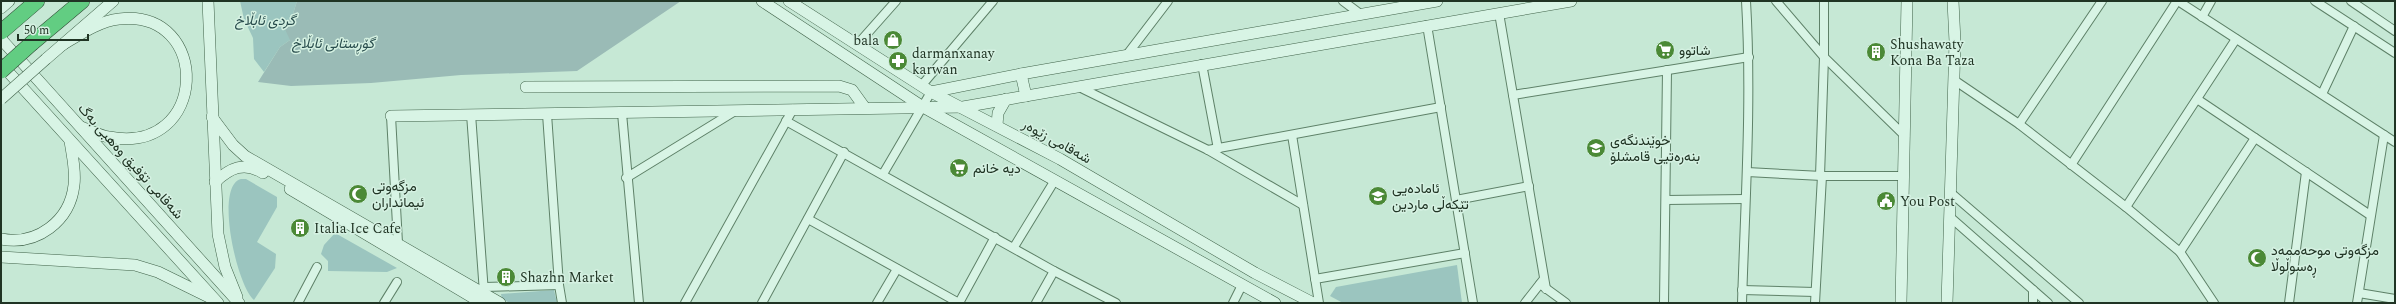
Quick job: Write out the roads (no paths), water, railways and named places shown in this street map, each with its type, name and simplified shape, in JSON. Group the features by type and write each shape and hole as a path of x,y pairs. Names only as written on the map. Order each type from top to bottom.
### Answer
{"highway":[{"path":"1,32 37,1"},
{"path":"1,71 82,1"}],"street":[{"path":"1,98 113,1"},
{"path":"208,1 215,182 221,251 240,303"},
{"path":"762,1 923,107 1275,303"},
{"path":"857,45 896,1"},
{"path":"884,174 923,107 927,88 993,1"},
{"path":"1126,56 1168,1"},
{"path":"1343,1 1359,13"},
{"path":"927,88 1021,74 1359,13 1437,1"},
{"path":"394,246 391,116 963,107 1202,64 1571,1"},
{"path":"1742,303 1747,172 1749,57 1746,1"},
{"path":"1776,1 1824,57 1905,136"},
{"path":"1815,303 1821,176 1824,1"},
{"path":"1901,303 1907,1"},
{"path":"1947,303 1954,80 1953,1"},
{"path":"2018,124 2102,1"},
{"path":"2071,165 2177,1 2395,142"},
{"path":"2202,17 2211,1"},
{"path":"2315,1 2395,53"},
{"path":"2351,1 2395,31"},
{"name":"شەقامی زێوەر","path":"794,2 857,45 927,88 1060,159 1255,273 1312,303"},
{"path":"1499,13 1514,95 1544,284 1566,303"},
{"path":"62,45 106,23 119,19 140,19 157,26 172,38 183,54 188,71 187,90 180,109 166,125 148,135 130,139 109,137 78,126"},
{"path":"1427,26 1473,303"},
{"path":"2322,94 2354,26"},
{"name":"شەقامی تۆفیق وەهبی بەگ","path":"1,39 78,126 240,303"},
{"path":"2126,207 2236,39"},
{"path":"1514,95 1749,57"},
{"path":"1,64 216,301"},
{"path":"1202,64 1218,148"},
{"path":"1664,303 1667,70"},
{"path":"1021,74 1026,96"},
{"path":"1954,80 2018,124 2126,207 2180,252 2214,303"},
{"path":"526,86 839,86 852,90 865,108"},
{"path":"1079,86 1208,150 1303,205"},
{"path":"997,125 998,113 1006,99"},
{"path":"2196,99 2370,215"},
{"path":"1208,150 1441,107"},
{"path":"685,303 793,109"},
{"path":"626,178 735,110"},
{"path":"622,113 626,178 639,303"},
{"path":"470,114 484,294"},
{"path":"547,114 559,285 562,303"},
{"path":"212,117 232,145 246,156 394,246"},
{"path":"786,121 884,174 1054,271 1116,303"},
{"path":"1292,135 1319,303"},
{"path":"2357,303 2384,135"},
{"path":"2180,252 2256,138"},
{"path":"1,239 20,240 31,238 45,232 56,223 66,211 72,198 74,183 70,141"},
{"path":"762,303 844,152"},
{"path":"215,182 225,172 237,167 256,169 500,303"},
{"path":"1747,172 1821,176 1903,176"},
{"path":"2289,303 2306,172"},
{"path":"1014,247 1055,180"},
{"path":"1456,200 1529,186"},
{"path":"1951,193 2079,303"},
{"path":"1666,200 1745,199"},
{"path":"1950,217 2048,303"},
{"path":"808,219 959,303 995,237"},
{"path":"1316,279 1465,253"},
{"path":"1,257 135,265 158,272 216,301"},
{"path":"298,303 317,267"},
{"path":"877,303 897,269"},
{"path":"1036,303 1054,271"},
{"path":"384,303 397,282"},
{"path":"1525,303 1544,284"},
{"path":"484,294 559,285"},
{"path":"1233,303 1242,285"},
{"path":"1742,290 1815,292"},
{"path":"2033,290 2033,303"},
{"path":"2359,293 2395,299"}],"place":[{"name":"bala","path":"893,40"},
{"name":"شاتوو","path":"1665,50"},
{"name":"Shushawaty Kona Ba Taza","path":"1876,52"},
{"name":"darmanxanay karwan","path":"898,61"},
{"name":"خوێندنگەی بنەرەتیی قامشلۆ","path":"1596,148"},
{"name":"دیە خانم","path":"959,168"},
{"name":"مزگەوتی ئیمانداران","path":"358,194"},
{"name":"ئامادەیی تێکەڵی ماردین","path":"1378,196"},
{"name":"You Post","path":"1886,201"},
{"name":"Italia Ice Cafe","path":"300,228"},
{"name":"مزگەوتی موحەممەد ڕەسوڵوڵا","path":"2257,258"},
{"name":"Shazhn Market","path":"506,277"}],"park label":[{"name":"گردی ئابڵاخ","path":"265,20"},
{"name":"گۆڕستانی ئابڵاخ","path":"333,43"}]}
